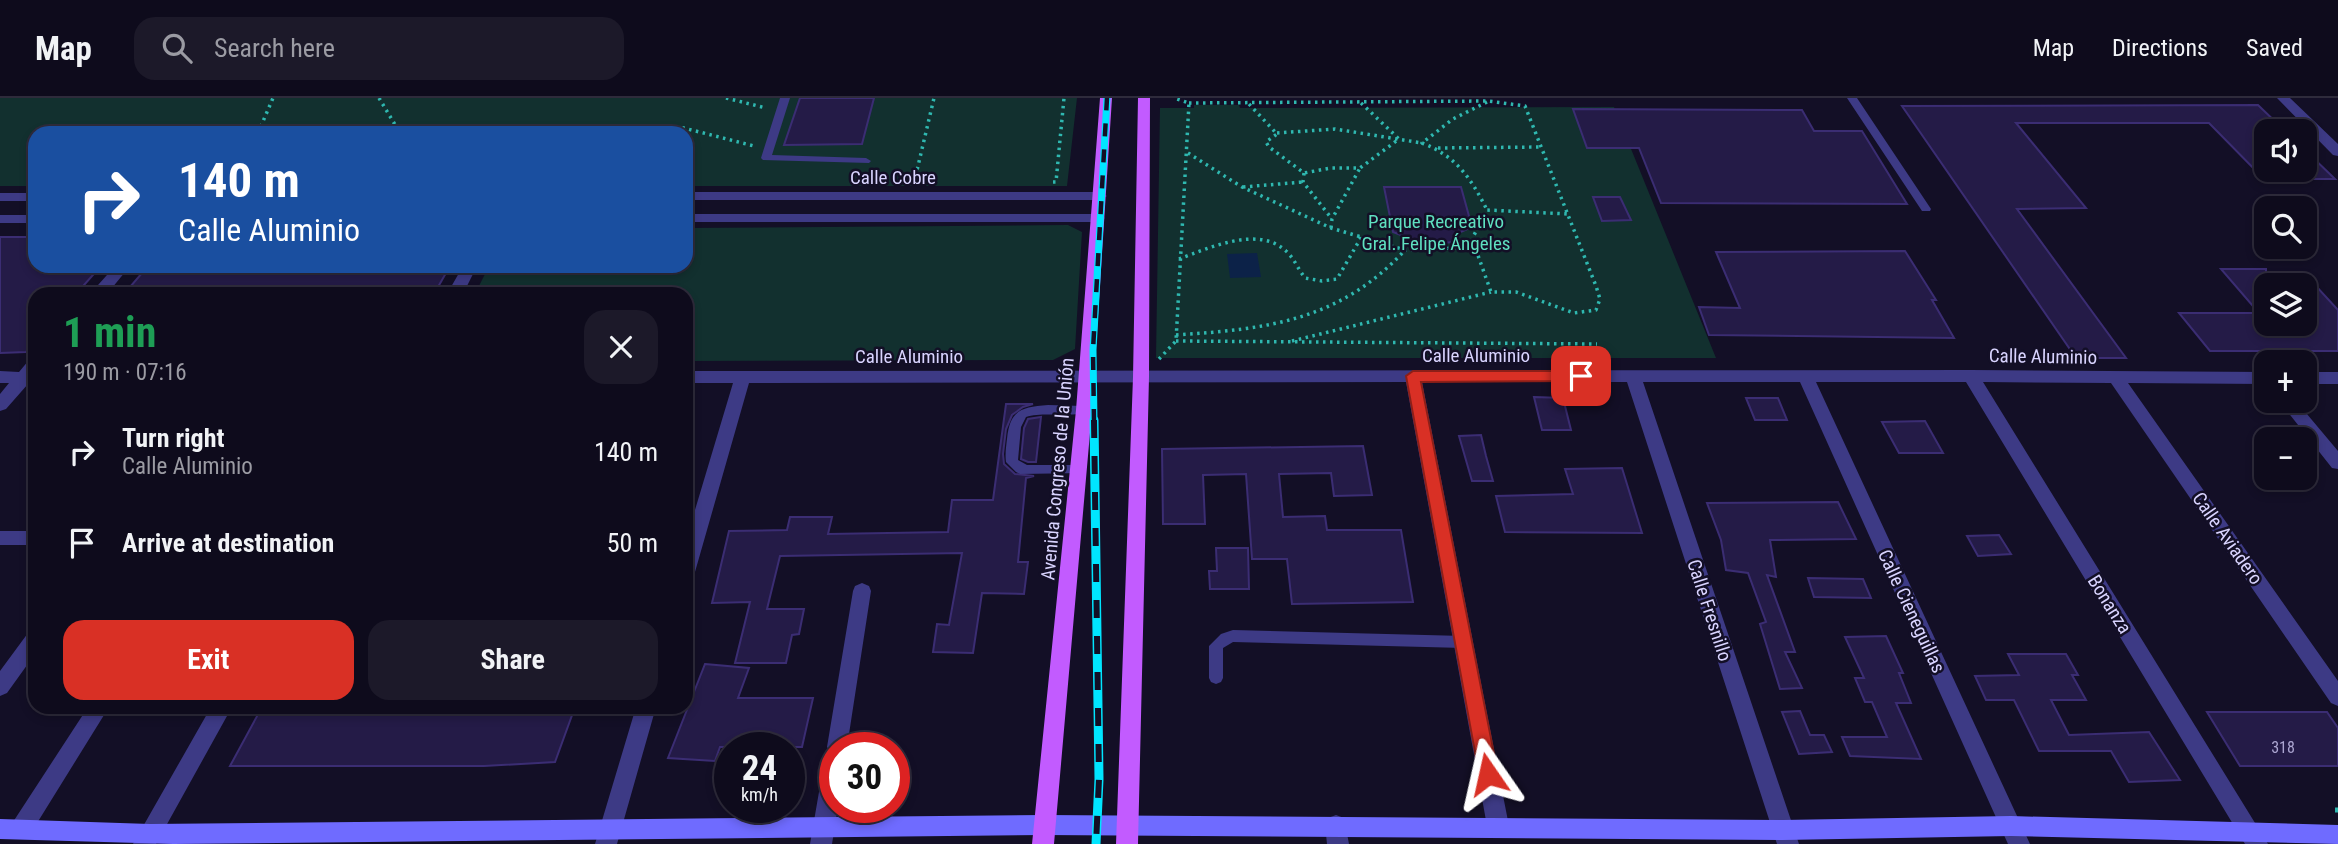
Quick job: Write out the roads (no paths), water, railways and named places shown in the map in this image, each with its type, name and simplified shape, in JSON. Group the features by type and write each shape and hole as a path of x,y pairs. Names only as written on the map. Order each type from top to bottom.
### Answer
{"main road":[{"name":"Avenida Congreso de la Unión","path":"1044,835 1087,377 1106,98"},
{"path":"1127,835 1141,377 1144,98"},
{"path":"11,829 147,839 1337,834 1498,826 1535,836 2015,835 2254,838 2338,835"}],"street":[{"path":"2283,98 2338,152"},
{"name":"Calle Cobre","path":"693,196 1100,196"},
{"path":"0,197 28,197"},
{"path":"693,218 1098,218"},
{"path":"0,219 28,219"},
{"path":"104,287 117,273"},
{"path":"693,548 743,376"},
{"path":"1413,376 1498,826"},
{"name":"Calle Fresnillo","path":"1633,376 1785,837"},
{"name":"Bonanza","path":"1970,376 2254,838"},
{"path":"0,377 28,378"},
{"name":"Calle Aluminio","path":"693,377 2254,378"},
{"name":"Calle Cieneguillas","path":"1806,377 2015,835"},
{"path":"2317,378 2338,378"},
{"path":"0,405 28,379"},
{"name":"Calle Aviadero","path":"2118,379 2338,697"},
{"path":"2297,413 2338,463"},
{"path":"3,541 28,539"},
{"path":"839,732 862,591"},
{"path":"0,687 28,649"},
{"path":"11,829 94,714"},
{"path":"147,839 218,714"},
{"path":"608,837 644,714"}],"lane":[{"path":"785,98 766,158 866,160"},
{"path":"1853,98 1926,209"},
{"path":"1079,470 1020,469 1012,462 1012,457 1017,421 1023,413 1034,410 1084,410"},
{"path":"1216,678 1216,646 1233,636 1464,642"}],"water":[{"path":"1257,253 1261,277 1230,278 1227,254"}],"railway":[{"path":"1094,422 1093,350 1107,98"},
{"path":"1094,420 1099,779 1096,844"}],"park label":[{"name":"Parque Recreativo Gral. Felipe Ángeles","path":"1436,232"}]}
